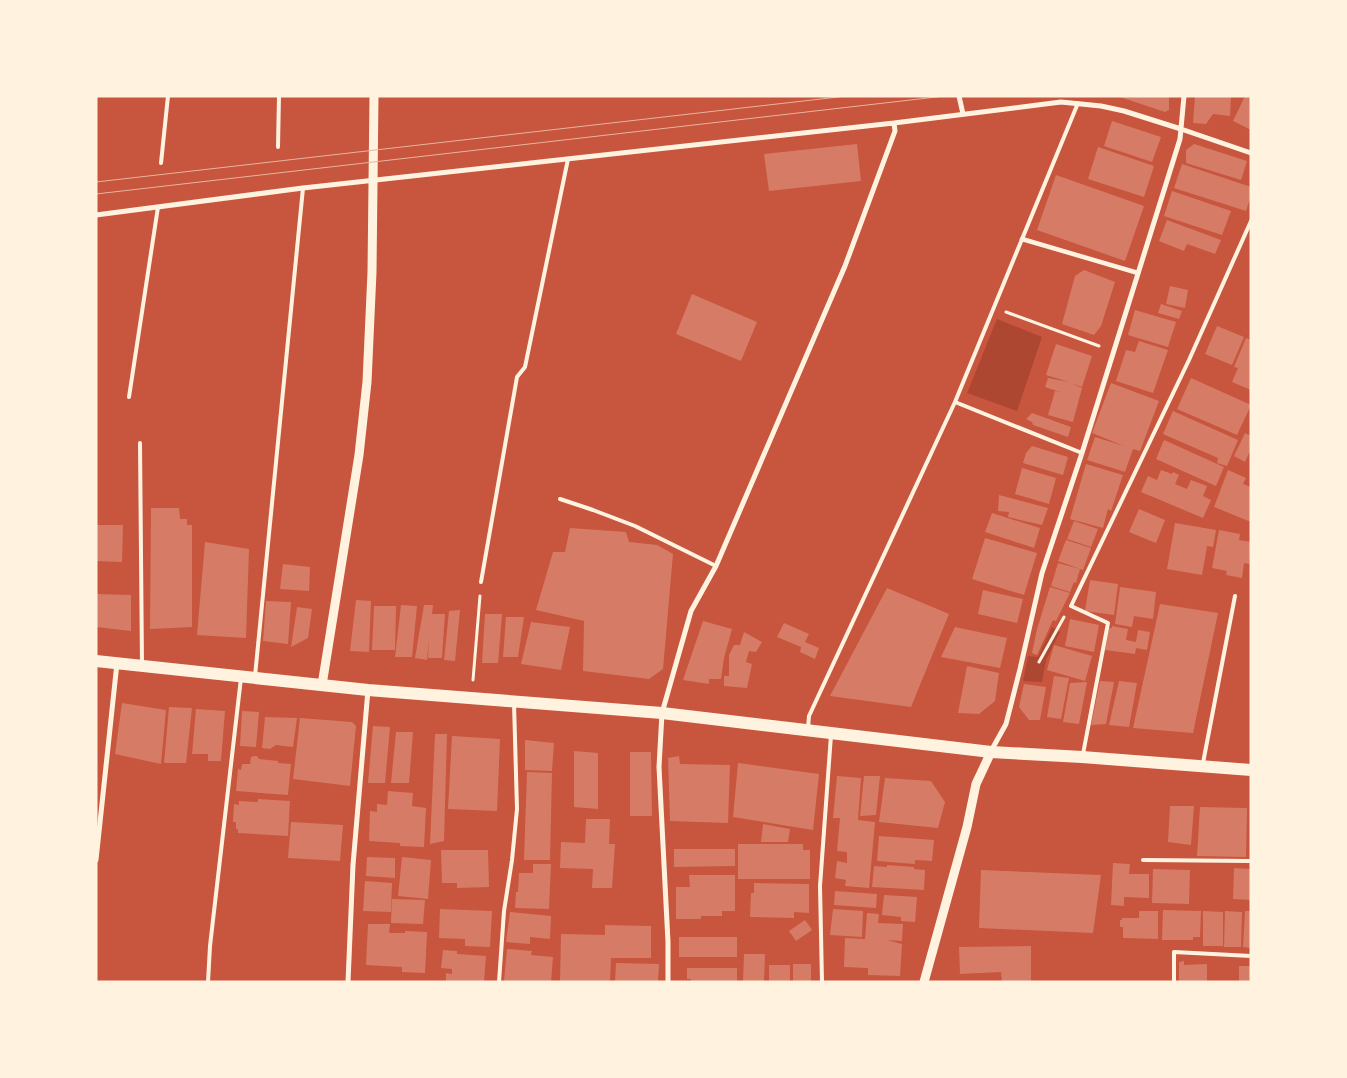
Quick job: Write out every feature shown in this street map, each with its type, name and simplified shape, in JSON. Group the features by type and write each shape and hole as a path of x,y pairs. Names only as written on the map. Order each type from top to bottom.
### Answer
{"main road":[{"path":"96,661 368,690 662,713 990,752 1251,770"}],"street":[{"path":"322,685 359,455 368,363 372,272 374,96"},
{"path":"960,96 963,114"},
{"path":"924,982 967,827 976,784 990,752 1006,724 1042,573 1082,453 1180,139 1184,96"},
{"path":"96,215 303,188 894,123 1061,102 1101,106 1124,111 1251,153"},
{"path":"668,982 668,942 659,767 662,713 691,612 716,566 845,266 895,131 894,123"},
{"path":"1022,239 1138,273"},
{"path":"96,860 117,663"},
{"path":"348,982 352,866 368,690"}],"lane":[{"path":"161,163 168,96"},
{"path":"278,148 279,96"},
{"path":"808,730 809,716 955,402 1078,103"},
{"path":"481,582 517,377 525,367 568,159"},
{"path":"208,982 210,946 248,678 303,188"},
{"path":"129,397 158,207"},
{"path":"1082,757 1108,623 1071,606 1189,360 1251,221"},
{"path":"955,402 1082,453"},
{"path":"140,443 142,666"},
{"path":"560,499 635,526 716,566"},
{"path":"1203,766 1236,596"},
{"path":"498,982 504,912 517,809 514,701"},
{"path":"822,982 820,886 831,733"},
{"path":"1142,860 1251,861"},
{"path":"1174,982 1174,952 1251,956"}],"path":[{"path":"994,307 1114,351"},
{"path":"472,698 481,582"},
{"path":"1020,669 1038,663 1071,606"}],"shaded area":[{"path":"997,319 1042,337 1017,411 967,393"},
{"path":"1052,627 1060,632 1046,660 1042,682 1023,681 1028,656 1038,657"}],"building":[{"path":"1117,96 1169,96 1169,110 1165,112"},
{"path":"1195,96 1231,96 1230,116 1213,114 1206,124 1193,123"},
{"path":"1245,96 1251,96 1251,130 1233,121"},
{"path":"1112,121 1161,137 1152,162 1104,146"},
{"path":"857,144 861,181 769,191 764,154"},
{"path":"1194,144 1247,161 1241,180 1186,163 1186,150"},
{"path":"1098,147 1154,166 1144,197 1088,179"},
{"path":"1182,164 1251,187 1251,196 1246,211 1174,188"},
{"path":"1056,175 1144,206 1125,261 1037,230"},
{"path":"1172,191 1231,211 1222,235 1164,216"},
{"path":"1167,220 1221,240 1215,254 1187,244 1184,251 1159,241"},
{"path":"1084,270 1115,282 1101,326 1094,335 1062,324 1075,276"},
{"path":"1170,286 1188,290 1185,308 1166,304"},
{"path":"692,294 757,322 741,361 676,334"},
{"path":"1161,304 1182,311 1179,319 1158,313"},
{"path":"1135,310 1176,322 1168,347 1128,335"},
{"path":"1217,326 1244,337 1232,365 1205,354"},
{"path":"1246,338 1251,340 1251,390 1232,382 1238,368 1234,367"},
{"path":"1139,341 1168,350 1153,393 1116,381 1126,350 1135,352"},
{"path":"1056,344 1092,356 1082,387 1071,383 1082,388 1073,422 1048,415 1055,391 1063,393 1045,387 1048,378 1069,382 1046,375"},
{"path":"1191,378 1251,405 1237,435 1177,409"},
{"path":"1111,383 1159,401 1140,451 1133,449 1125,472 1087,460 1095,437 1124,446 1092,433"},
{"path":"1173,411 1238,440 1227,466 1217,463 1218,458 1163,434"},
{"path":"1032,413 1071,427 1068,437 1033,425 1032,422 1026,419"},
{"path":"1245,433 1251,436 1251,449 1245,462 1234,456"},
{"path":"1164,440 1224,467 1216,486 1156,459"},
{"path":"1032,446 1068,457 1063,475 1023,463 1026,453"},
{"path":"1086,464 1123,475 1111,511 1108,509 1103,528 1070,519"},
{"path":"1022,468 1056,478 1049,504 1015,494"},
{"path":"1161,470 1179,475 1175,484 1187,489 1191,480 1207,486 1203,496 1211,500 1203,518 1141,492 1148,476 1157,480"},
{"path":"1228,470 1246,478 1243,484 1251,487 1251,522 1214,507"},
{"path":"999,495 1048,508 1042,525 1008,517 1009,512 998,511"},
{"path":"151,508 179,508 180,519 187,519 187,525 192,525 192,627 150,629"},
{"path":"1139,509 1165,520 1156,543 1129,532"},
{"path":"992,513 1040,528 1034,548 985,532"},
{"path":"1074,521 1098,529 1091,547 1067,539"},
{"path":"1175,523 1216,530 1213,547 1207,546 1202,575 1167,569"},
{"path":"96,525 123,525 122,562 96,561"},
{"path":"570,528 626,532 629,542 657,545 673,554 663,669 649,679 583,671 584,621 536,610 553,552 565,552"},
{"path":"1219,530 1240,534 1239,540 1251,542 1249,564 1244,563 1242,578 1226,575 1227,571 1212,568"},
{"path":"985,538 1037,553 1024,595 972,579"},
{"path":"1066,540 1091,548 1083,570 1058,561"},
{"path":"205,542 249,549 246,638 197,635"},
{"path":"1058,563 1080,569 1076,583 1074,582 1070,592 1051,586"},
{"path":"283,564 310,567 309,591 280,589"},
{"path":"1090,580 1118,584 1114,615 1085,611"},
{"path":"1050,587 1070,593 1056,621 1053,620 1037,655 1032,653"},
{"path":"1120,587 1156,592 1153,619 1134,616 1132,627 1115,624"},
{"path":"887,588 949,614 911,707 830,696"},
{"path":"983,590 1023,599 1017,623 978,614"},
{"path":"96,594 131,595 131,631 96,627"},
{"path":"356,600 371,601 369,652 350,651"},
{"path":"266,601 291,602 288,644 263,641"},
{"path":"1160,604 1218,613 1193,733 1133,728"},
{"path":"401,605 417,606 412,657 395,657"},
{"path":"424,605 433,605 432,614 445,614 442,658 428,658 429,638 427,660 415,658"},
{"path":"374,606 396,606 395,650 372,650"},
{"path":"297,607 312,609 308,638 291,647"},
{"path":"460,610 455,661 444,660 449,611"},
{"path":"485,614 502,614 498,663 482,663"},
{"path":"506,617 524,617 518,657 503,657"},
{"path":"1070,619 1099,625 1094,652 1065,646"},
{"path":"703,621 732,629 724,658 721,679 709,679 709,684 683,680"},
{"path":"531,622 570,627 561,670 521,664"},
{"path":"784,623 809,634 805,642 819,648 815,659 800,652 801,647 777,637"},
{"path":"1112,626 1128,629 1126,640 1136,642 1138,630 1150,632 1147,650 1136,648 1135,654 1105,650 1109,628 1112,628"},
{"path":"955,627 1007,638 1000,668 941,657"},
{"path":"744,632 762,642 756,652 749,651 746,662 752,664 747,688 724,686 724,676 729,676 729,655 734,645 740,645"},
{"path":"1054,645 1092,656 1085,681 1047,670"},
{"path":"967,666 999,673 995,701 979,714 958,713"},
{"path":"1054,676 1069,678 1061,719 1047,717"},
{"path":"1100,681 1114,682 1106,724 1091,725"},
{"path":"1119,681 1137,683 1129,727 1109,725"},
{"path":"1087,682 1079,724 1063,722 1070,683"},
{"path":"1024,684 1046,687 1040,720 1029,720 1019,707"},
{"path":"122,703 166,710 161,764 115,754"},
{"path":"169,707 192,708 186,763 164,763"},
{"path":"196,709 225,711 221,761 208,761 208,754 192,754"},
{"path":"242,711 259,712 256,747 240,746"},
{"path":"265,717 297,718 293,747 276,745 270,749 262,748"},
{"path":"300,718 352,722 356,726 350,786 293,779"},
{"path":"373,726 390,727 385,783 368,783"},
{"path":"396,732 413,732 409,783 391,783"},
{"path":"435,734 447,734 444,841 430,844"},
{"path":"452,736 500,739 497,811 448,809"},
{"path":"525,740 554,743 552,771 525,770"},
{"path":"574,751 598,753 598,809 574,807"},
{"path":"630,752 651,752 652,816 630,816"},
{"path":"257,756 259,759 291,764 288,795 236,791 238,769 241,770 242,764 250,764 251,757"},
{"path":"679,756 680,764 730,765 728,823 670,821 668,758"},
{"path":"738,763 819,774 813,830 733,817"},
{"path":"527,772 552,773 550,860 524,860"},
{"path":"837,776 861,778 858,820 875,822 869,888 845,886 846,880 835,878 837,861 847,863 847,852 837,851 840,818 833,818"},
{"path":"864,776 880,776 876,815 860,816"},
{"path":"885,778 931,781 945,802 938,828 879,822"},
{"path":"388,791 413,793 412,806 426,808 424,847 400,846 400,843 369,841 370,811 377,812 377,804 387,805"},
{"path":"258,799 290,801 288,836 238,833 236,822 233,822 234,804 239,805 239,801 258,802"},
{"path":"1170,806 1194,806 1191,845 1168,842"},
{"path":"1200,807 1247,808 1246,857 1197,856"},
{"path":"586,819 610,819 609,844 615,844 612,888 592,888 593,869 560,868 561,842 585,843"},
{"path":"291,822 343,825 340,861 288,858"},
{"path":"763,824 790,829 788,842 761,842"},
{"path":"879,836 934,840 932,861 915,860 915,864 877,861"},
{"path":"738,844 803,844 803,850 810,850 810,879 738,879"},
{"path":"674,849 735,849 735,866 674,867"},
{"path":"441,850 488,850 489,887 457,888 457,883 442,883"},
{"path":"367,857 395,858 395,878 366,876"},
{"path":"402,857 431,860 428,899 398,896"},
{"path":"1113,863 1130,864 1129,874 1149,874 1149,898 1124,897 1124,906 1111,905"},
{"path":"533,864 551,864 549,909 515,908 519,873 533,873"},
{"path":"887,865 914,867 914,869 925,870 924,890 872,887 874,866 887,867"},
{"path":"1234,868 1251,869 1251,900 1233,899"},
{"path":"1153,869 1190,870 1189,904 1152,903"},
{"path":"981,870 1101,875 1093,933 979,928"},
{"path":"689,875 735,875 735,911 722,911 722,916 701,916 701,919 676,919 676,887 690,887"},
{"path":"365,881 392,883 391,912 363,911"},
{"path":"754,883 809,884 809,913 794,912 794,918 750,917 751,893 754,893"},
{"path":"835,891 877,894 876,908 834,905"},
{"path":"884,895 917,897 915,922 901,921 901,917 882,915"},
{"path":"392,899 425,900 423,924 391,923"},
{"path":"440,909 492,911 490,947 465,946 465,939 439,938"},
{"path":"833,909 863,911 862,937 830,935"},
{"path":"1163,910 1201,911 1200,937 1193,937 1193,940 1162,940"},
{"path":"1139,911 1158,911 1158,939 1123,938 1123,927 1120,927 1120,920 1122,918 1139,918"},
{"path":"1203,911 1223,912 1223,946 1203,946"},
{"path":"1225,911 1242,912 1241,947 1224,947"},
{"path":"1245,911 1251,911 1251,948 1243,947"},
{"path":"510,912 551,916 550,939 530,937 530,944 506,942"},
{"path":"867,913 879,914 878,923 903,924 902,941 887,940 902,944 900,976 868,975 868,968 844,967 845,938 865,939"},
{"path":"805,920 812,930 796,941 789,931"},
{"path":"368,924 390,924 389,933 405,933 405,931 427,932 425,973 402,972 402,967 366,965"},
{"path":"605,925 651,926 651,958 611,958 610,982 560,982 561,934 605,935"},
{"path":"679,937 737,937 737,957 679,957"},
{"path":"1031,946 1031,982 1002,982 1001,972 960,974 959,947"},
{"path":"507,949 532,951 531,955 553,957 551,982 504,981"},
{"path":"443,950 457,951 457,954 486,956 484,982 446,982 446,973 452,974 452,969 441,968"},
{"path":"744,954 765,954 764,982 743,982"},
{"path":"1184,961 1184,965 1207,964 1207,982 1179,982 1179,962"},
{"path":"616,963 659,964 658,982 615,982"},
{"path":"793,964 811,964 811,982 793,982"},
{"path":"769,965 790,965 790,982 769,982"},
{"path":"1239,966 1251,966 1251,982 1239,982"},
{"path":"687,968 737,968 737,982 691,982 691,979 687,979"}],"tram line":[{"path":"96,182 847,96"},
{"path":"96,194 945,96"}]}
